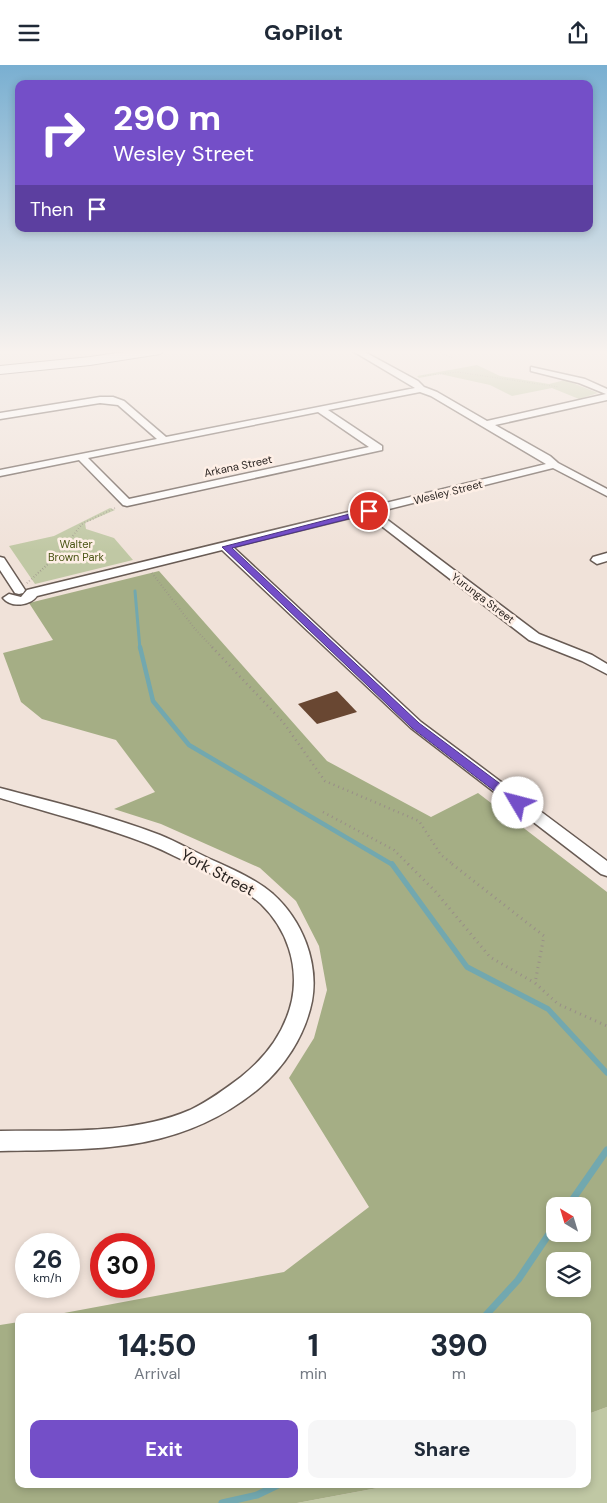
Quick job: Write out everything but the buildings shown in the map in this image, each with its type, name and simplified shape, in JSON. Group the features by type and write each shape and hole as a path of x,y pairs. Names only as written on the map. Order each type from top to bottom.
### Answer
{"street":[{"path":"137,417 164,440"},
{"path":"0,473 278,417"},
{"name":"Arkana Street","path":"82,457 126,503 378,448 331,417"},
{"path":"473,417 546,458 554,465 604,489"},
{"path":"485,424 516,417"},
{"name":"Wesley Street","path":"226,547 554,465"},
{"name":"Yurunga Street","path":"369,511 534,637 587,658 607,670"},
{"path":"0,561 15,593 226,547 416,725 607,870"},
{"name":"York Street","path":"0,793 148,837 250,886 268,900 292,931 300,948 305,985 296,1026 283,1048 267,1069 226,1103 202,1117 176,1127 120,1138 0,1141"}],"path":[{"path":"15,593 58,555 82,524 108,511"},
{"path":"146,565 195,629 284,722 325,781 419,821 441,855 544,935 535,983"},
{"path":"323,811 394,850 435,891 490,957 535,983 558,1004 607,1027"}],"green space":[{"name":"Walter Brown Park","path":"110,508 115,510 85,523 86,529 114,538 133,560 35,584 9,546 54,536"},
{"path":"159,571 327,761 431,817 478,793 607,892 607,1407 591,1413 591,1313 64,1313 145,1298 155,1298 155,1296 284,1272 369,1207 289,1078 314,1038 327,990 319,946 296,901 260,868 161,824 114,809 155,792 116,740 42,719 21,702 3,653 53,640 29,603"},
{"path":"15,1323 15,1488 378,1488 297,1503 0,1503 0,1325"},
{"path":"607,1407 607,1503 297,1503 378,1488 591,1488 591,1413"}],"waterway":[{"path":"135,591 140,649"},
{"path":"140,647 153,701 189,745 393,865"},
{"path":"393,865 467,967 548,1009 607,1073"},
{"path":"574,1197 607,1150"},
{"path":"488,1313 518,1280 546,1238"},
{"path":"222,1503 257,1495 272,1488"}],"route":[{"path":"369,511 226,547 416,725 518,803"}]}
